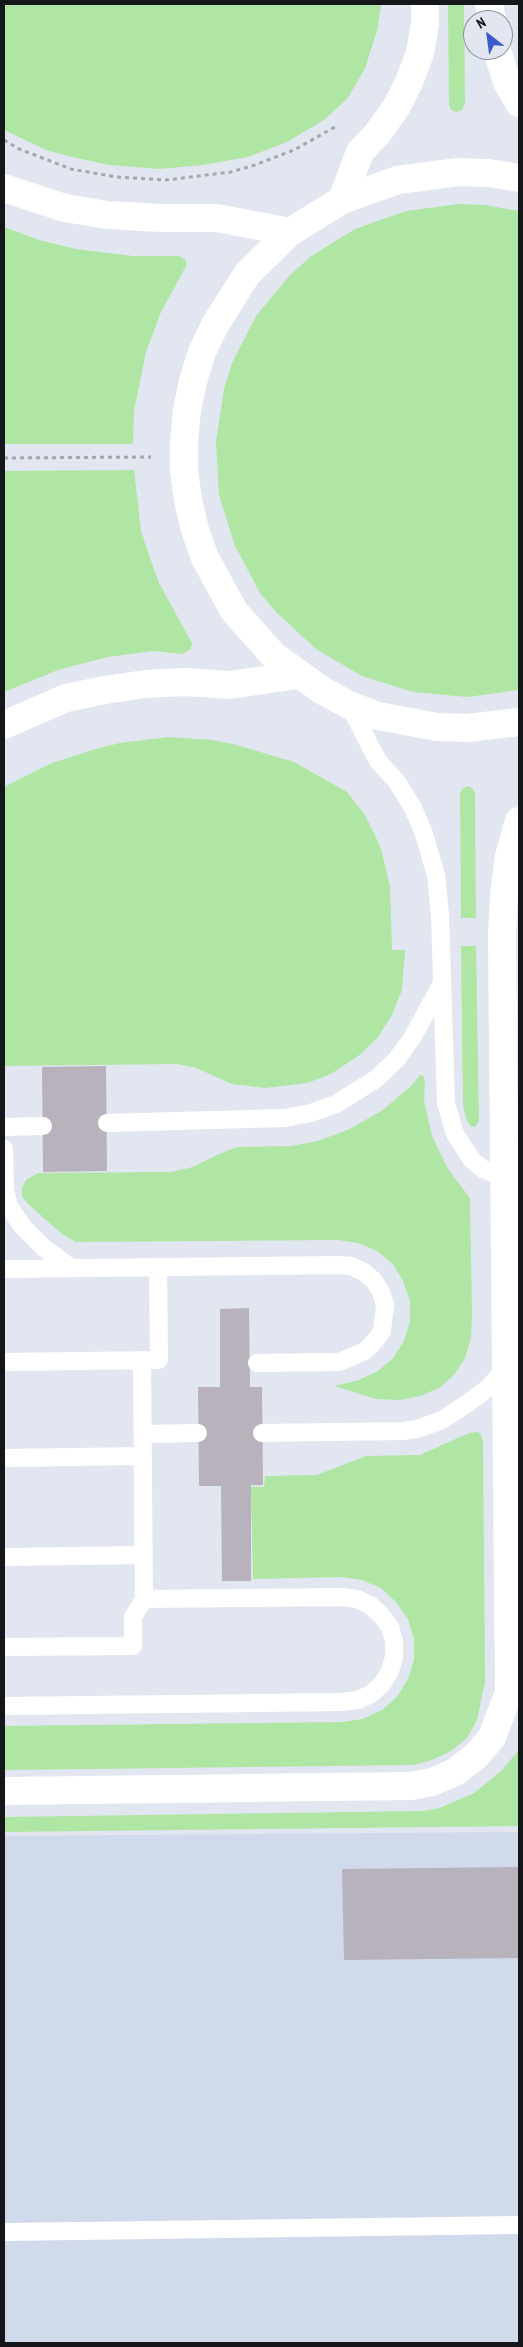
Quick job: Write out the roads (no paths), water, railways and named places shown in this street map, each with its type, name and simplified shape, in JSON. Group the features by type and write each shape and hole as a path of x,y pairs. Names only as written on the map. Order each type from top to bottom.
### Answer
{"street":[{"path":"342,200 360,152 377,134 397,106 409,82 420,53 425,24 425,4"},
{"path":"500,60 508,82 519,102"},
{"path":"519,178 481,173 428,174 391,182 342,200 290,232 247,274 229,299 211,332 193,381 187,410 184,457 188,500 195,530 205,558 218,585 234,611 274,656 298,674 350,705 378,716 437,727 467,728 519,722"},
{"path":"4,188 65,208 107,215 217,218 290,232"},
{"path":"4,725 66,698 105,690 145,684 186,682 230,685 298,674"},
{"path":"4,1791 411,1786 432,1782 455,1772 476,1756 492,1737 509,1692 506,1368 514,1180 504,894 509,856 519,821"}],"lane":[{"path":"350,705 378,761 398,782 413,808 423,831 436,875 446,1103 454,1134 472,1160 484,1169 514,1180"},
{"path":"107,1124 284,1118 336,1104 376,1079 396,1060 412,1038 442,982"},
{"path":"4,1127 43,1126"},
{"path":"4,1149 5,1191 8,1206 22,1226 42,1247 71,1268"},
{"path":"4,1268 338,1264 351,1266 364,1272 382,1292 386,1304 382,1331 364,1351 339,1362 257,1363"},
{"path":"4,1362 158,1360 158,1267"},
{"path":"4,1647 133,1646 133,1617 144,1600 142,1360"},
{"path":"262,1433 403,1431 417,1429 442,1420 465,1405 487,1389 506,1368"},
{"path":"143,1434 198,1434"},
{"path":"4,1458 143,1456"},
{"path":"4,1557 144,1556"},
{"path":"4,1706 342,1702 358,1700 371,1694 382,1684 390,1671 394,1656 394,1642 390,1627 382,1615 370,1605 357,1600 342,1597 144,1600"},
{"path":"4,2232 519,2225"}]}
